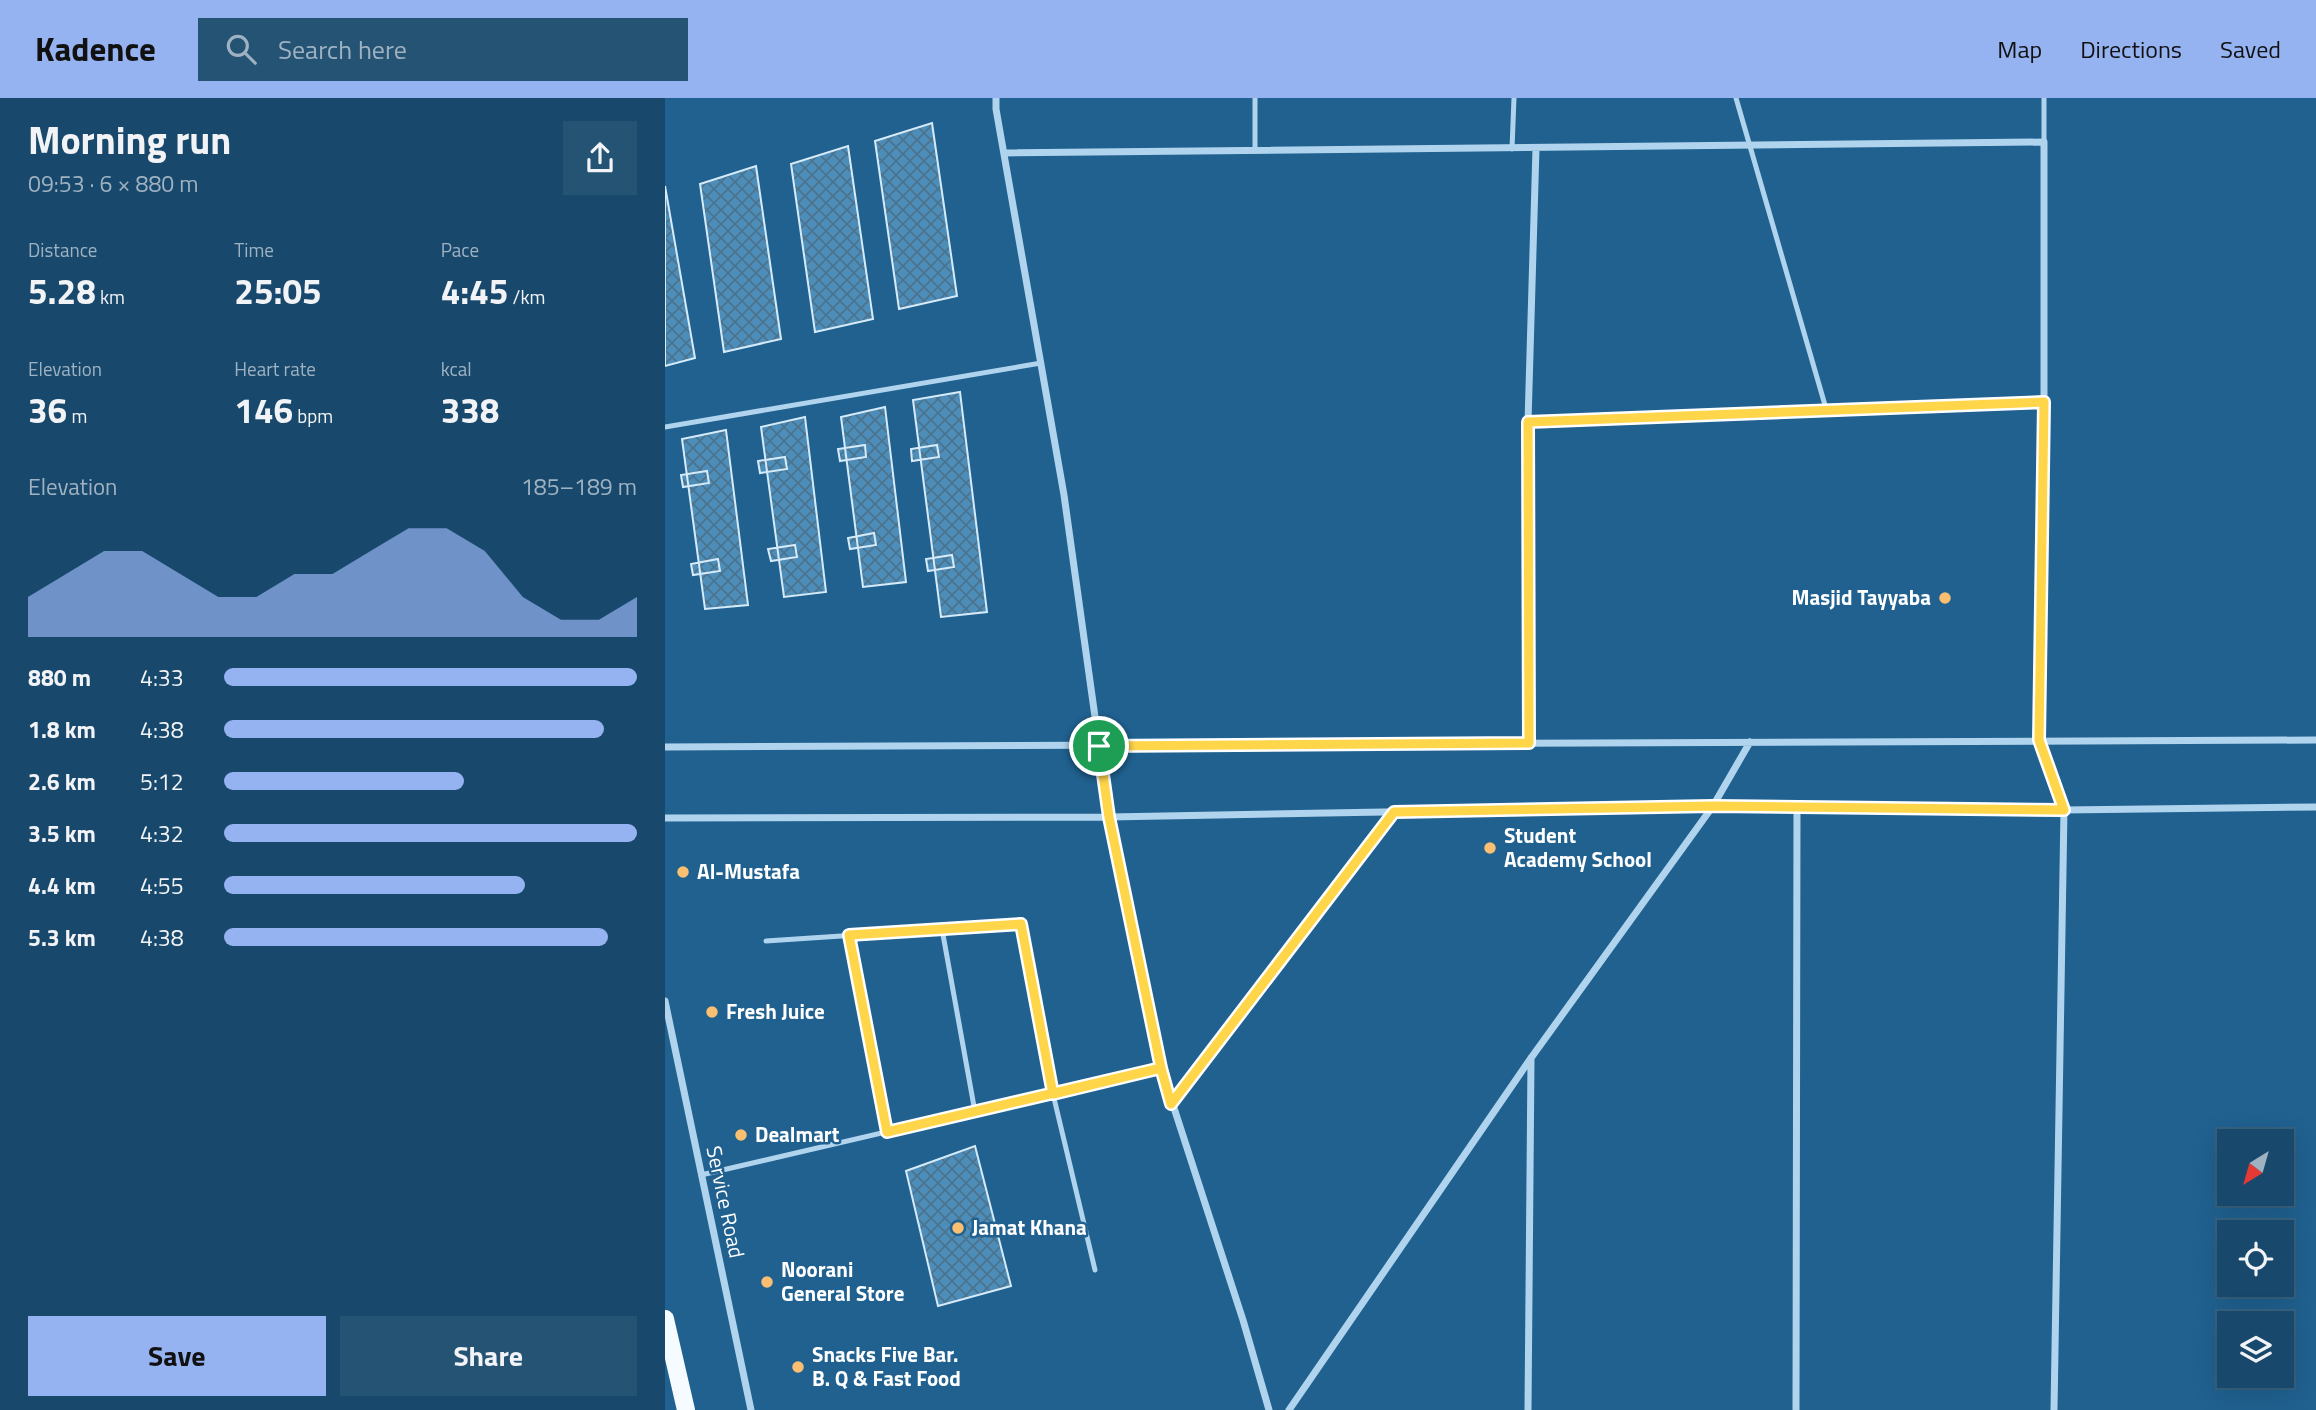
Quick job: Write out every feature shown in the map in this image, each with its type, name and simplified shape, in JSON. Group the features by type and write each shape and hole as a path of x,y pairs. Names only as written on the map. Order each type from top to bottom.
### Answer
{"main road":[{"path":"665,1319 686,1410"}],"street":[{"path":"996,98 1064,495 1109,817 1161,1068 1243,1320 1269,1410"},
{"path":"1004,153 2044,142 2044,402 2039,740 2064,810 2054,1410"},
{"path":"1529,743 1528,422 1536,148"},
{"path":"665,747 2316,740"},
{"path":"1289,1410 1531,1058 1713,806 1750,742"},
{"path":"665,818 1109,817 1713,806 2064,810 2316,807"},
{"path":"1796,1410 1797,807"},
{"path":"1171,1104 1394,812"},
{"name":"Service Road","path":"665,1001 751,1410"},
{"path":"1528,1410 1531,1058"}],"lane":[{"path":"1255,98 1255,151"},
{"path":"1512,149 1514,98"},
{"path":"1736,98 1827,412"},
{"path":"2044,142 2045,98"},
{"path":"665,427 1041,363"},
{"path":"1528,422 2044,402"},
{"path":"765,941 1021,924 1053,1094 1095,1270"},
{"path":"942,929 975,1112"},
{"path":"849,935 887,1132"},
{"path":"701,1175 1161,1068"}],"building":[{"path":"932,123 957,296 899,309 875,141"},
{"path":"848,146 873,319 815,332 791,164"},
{"path":"756,166 781,339 724,352 700,184"},
{"path":"665,186 695,358 665,366"},
{"path":"960,392 987,612 941,617 913,400"},
{"path":"885,407 906,582 863,587 841,417"},
{"path":"805,417 826,592 784,597 761,427"},
{"path":"726,430 748,605 705,609 682,439"},
{"path":"865,445 866,457 840,461 838,449"},
{"path":"937,445 939,457 912,461 911,449"},
{"path":"785,457 787,469 760,473 758,461"},
{"path":"707,471 709,483 683,487 681,475"},
{"path":"874,533 876,545 850,549 848,538"},
{"path":"795,545 797,557 771,561 768,549"},
{"path":"952,555 954,567 928,571 926,559"},
{"path":"718,559 720,571 693,575 691,564"},
{"name":"Jamat Khana","path":"975,1146 1011,1286 938,1306 906,1171"}],"place":[{"name":"Masjid Tayyaba","path":"1945,598"},
{"name":"Student Academy School","path":"1490,848"},
{"name":"Al-Mustafa","path":"683,872"},
{"name":"Fresh Juice","path":"712,1012"},
{"name":"Dealmart","path":"741,1135"},
{"name":"Jamat Khana","path":"958,1228"},
{"name":"Noorani General Store","path":"767,1282"},
{"name":"Snacks Five Bar. B. Q & Fast Food","path":"798,1367"}],"route":[{"path":"1099,746 1109,817 1161,1068 1053,1094 887,1132 849,935 1021,924 1053,1094 1107,1081 1161,1068 1171,1104 1394,812 1713,806 2064,810 2039,740 2044,402 1528,422 1529,743 1099,746"}]}
